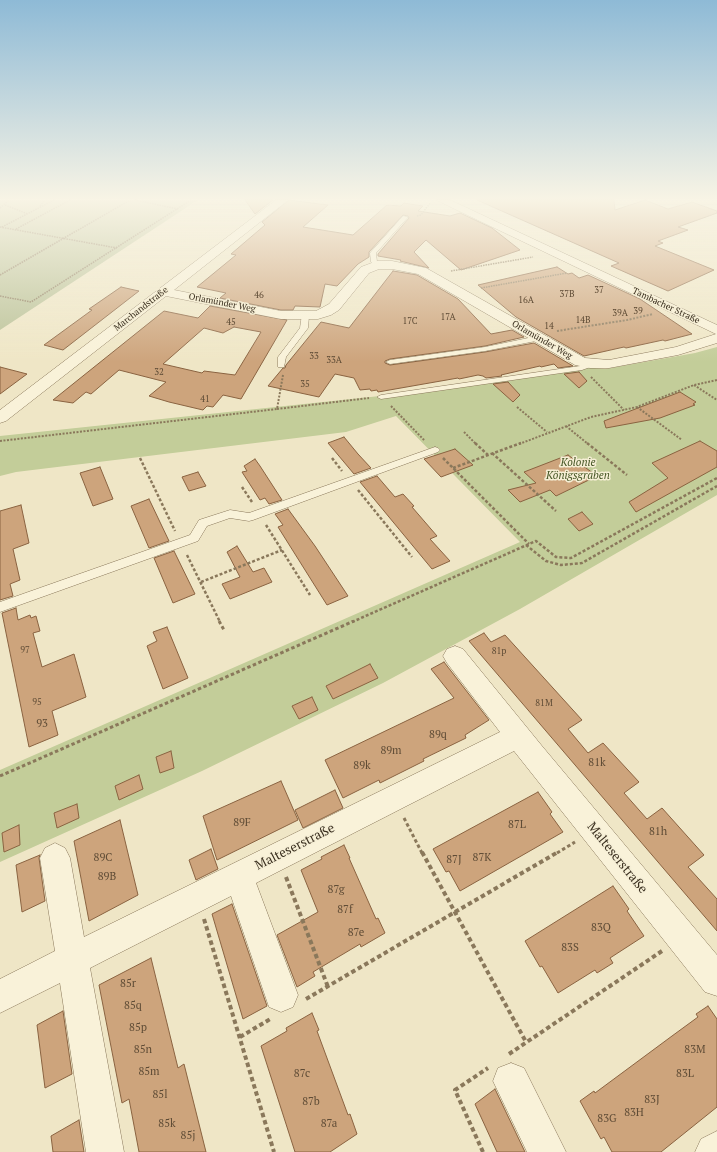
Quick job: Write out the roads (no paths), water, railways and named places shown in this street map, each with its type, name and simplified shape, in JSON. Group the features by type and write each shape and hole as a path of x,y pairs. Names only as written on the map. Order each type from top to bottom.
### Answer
{"street":[{"name":"Marchandstraße","path":"0,418 213,254"},
{"name":"Tambacher Straße","path":"555,254 717,330"},
{"name":"Orlamünder Weg","path":"164,292 281,315 318,315 332,308 365,270 377,265 396,265 422,271 539,336 586,366 609,364 691,348 717,338"},
{"name":"Malteserstraße","path":"455,656 518,736 717,980"},
{"name":"Malteserstraße","path":"0,996 518,736"},
{"path":"55,858 105,1152"},
{"path":"239,876 287,1004"},
{"path":"504,1067 547,1152"}],"lane":[{"path":"373,254 374,262 377,265"},
{"path":"281,365 282,357 304,328 304,316"},
{"path":"390,362 485,349 539,336"},
{"path":"381,397 586,366"},
{"path":"0,607 194,538 203,523 230,514 249,517 259,514 435,450"}],"park label":[{"name":"Kolonie Königsgraben","path":"578,469"}]}
